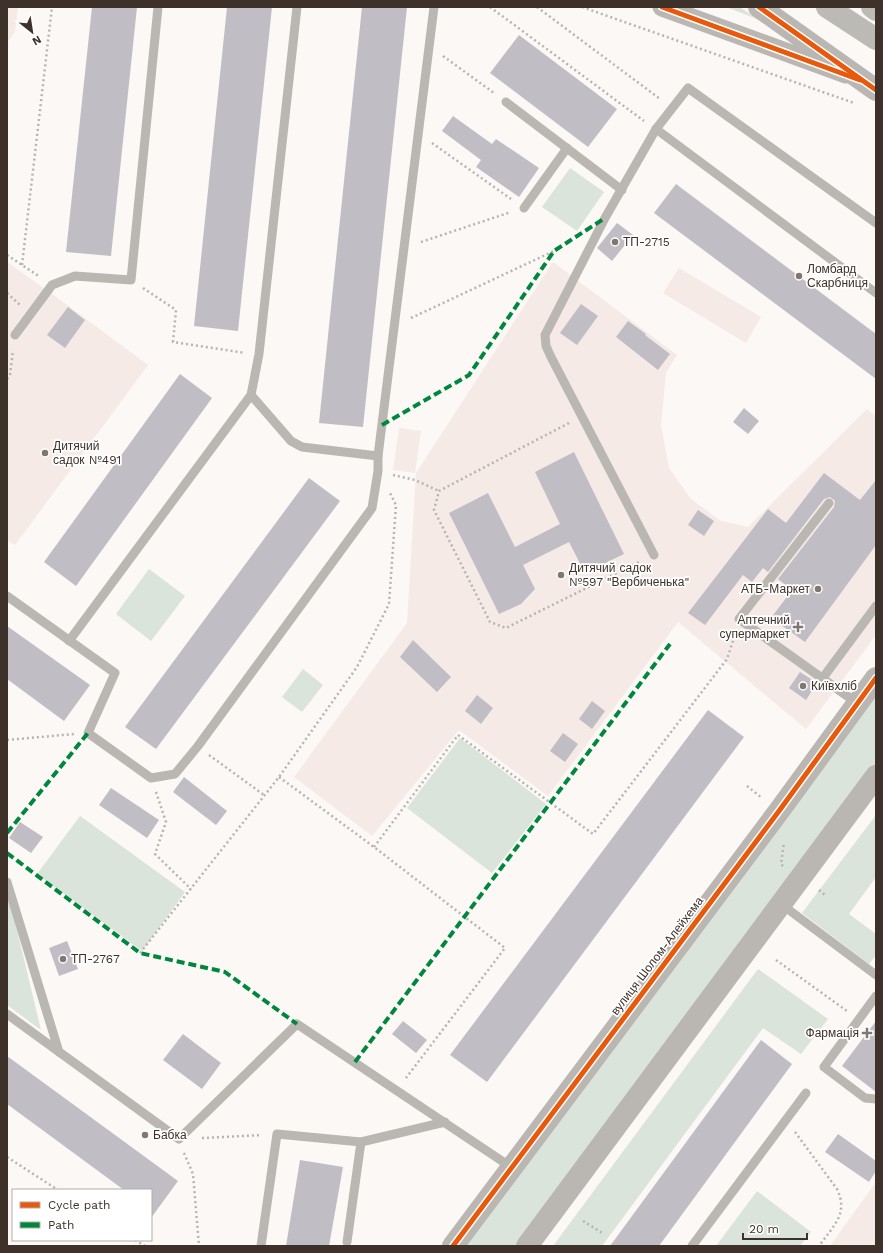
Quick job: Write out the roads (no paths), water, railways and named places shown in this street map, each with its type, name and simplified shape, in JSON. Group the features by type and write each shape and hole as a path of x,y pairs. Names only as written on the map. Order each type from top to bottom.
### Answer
{"main road":[{"path":"827,7 876,39"},
{"path":"872,7 876,10"}],"street":[{"path":"662,7 868,85"},
{"path":"759,7 868,85"},
{"name":"вулиця Шолом-Алейхема","path":"453,1246 779,811 876,678"},
{"path":"527,1246 876,776"}],"lane":[{"path":"15,335 52,285 75,276 131,280 158,7"},
{"path":"69,640 251,395 259,354 297,7"},
{"path":"7,596 115,673 88,732 151,778 175,774 198,746 372,508 378,471 378,456 434,7"},
{"path":"654,555 551,357 546,346 545,335 574,278 656,129 688,88 876,223"},
{"path":"506,102 622,190"},
{"path":"656,129 876,292"},
{"path":"524,208 567,148"},
{"path":"251,395 291,441 302,447 378,456"},
{"path":"829,503 739,619 857,703"},
{"path":"822,679 876,606"},
{"path":"7,882 59,1052"},
{"path":"781,904 876,975"},
{"path":"876,996 824,1067 865,1098 876,1099"},
{"path":"7,1014 179,1139 297,1024 512,1167"},
{"path":"692,1246 806,1093"},
{"path":"261,1246 278,1134 361,1142 445,1122"},
{"path":"347,1242 361,1142"}],"place":[{"name":"ТП-2715","path":"615,242"},
{"name":"Ломбард Скарбниця","path":"799,276"},
{"name":"Дитячий садок №491","path":"45,453"},
{"name":"Дитячий садок №597 \"Вербиченька\"","path":"561,575"},
{"name":"АТБ-Маркет","path":"818,589"},
{"name":"Аптечний супермаркет","path":"798,627"},
{"name":"Київхліб","path":"803,686"},
{"name":"ТП-2767","path":"63,959"},
{"name":"Фармація","path":"867,1033"},
{"name":"Бабка","path":"145,1135"}]}
